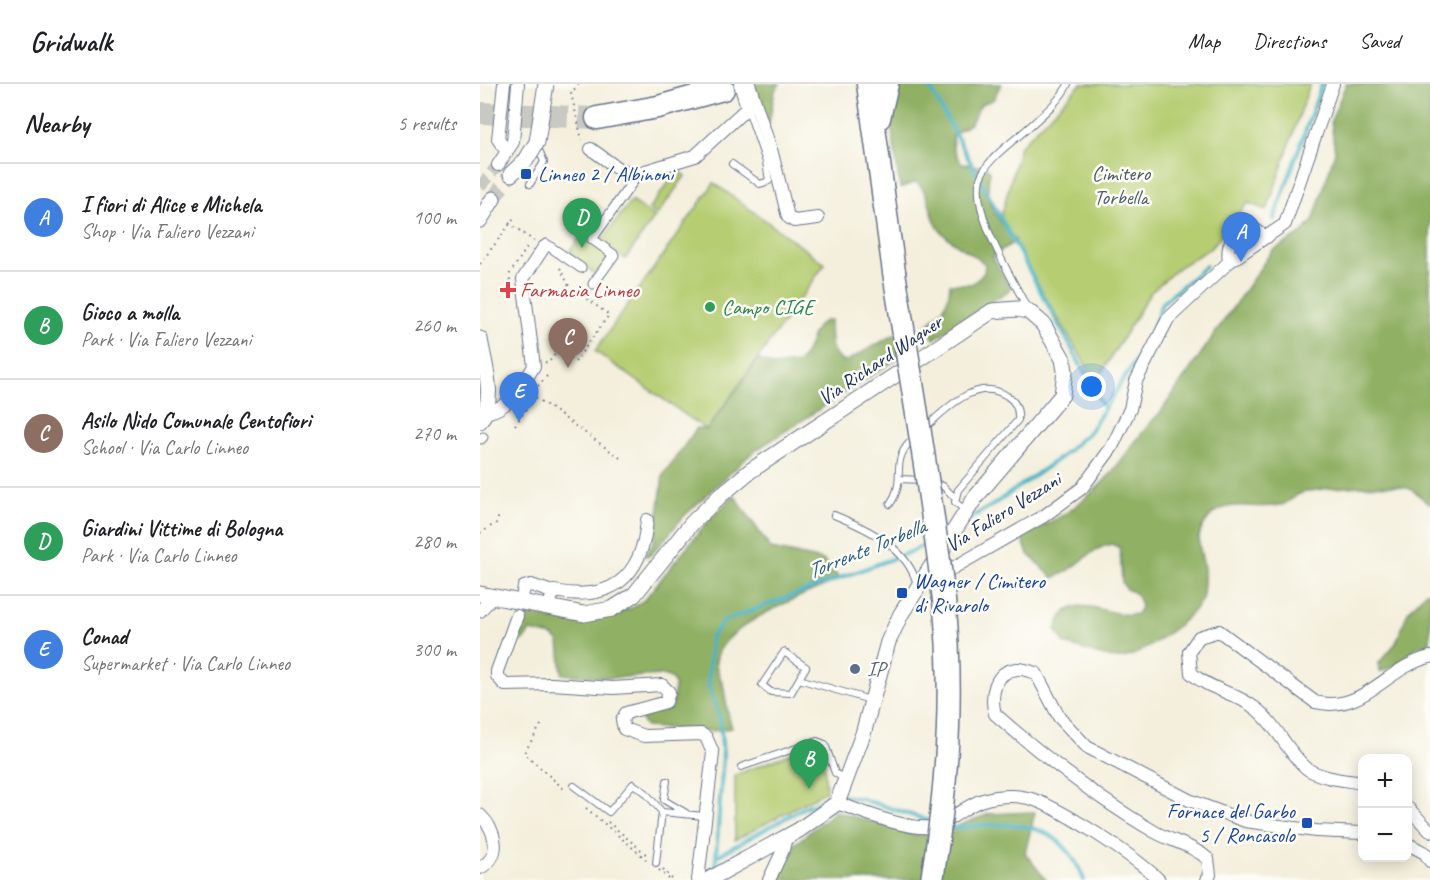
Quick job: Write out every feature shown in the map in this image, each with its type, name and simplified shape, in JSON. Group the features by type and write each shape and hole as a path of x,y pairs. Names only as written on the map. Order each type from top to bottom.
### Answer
{"highway":[{"path":"868,84 944,601 949,709 944,782 932,880"},
{"path":"876,134 887,84"},
{"path":"597,118 658,107 731,86"}],"street":[{"path":"504,84 498,139 522,154"},
{"path":"518,84 513,142 522,154"},
{"path":"498,165 522,154 537,142 546,84"},
{"path":"749,84 775,165 788,217 794,221 818,218"},
{"name":"Via Faliero Vezzani","path":"915,589 1044,516 1082,488 1112,447 1130,409 1136,381 1168,319 1229,262 1285,224 1333,84"},
{"path":"591,149 620,170 639,173 695,156 747,107 731,86"},
{"path":"511,174 522,154"},
{"path":"593,284 614,255 592,239 639,173"},
{"path":"480,220 494,199"},
{"path":"1229,262 1230,234 1254,230 1267,237"},
{"path":"483,428 521,387 535,363 523,279 539,245 546,244 581,268"},
{"name":"Via Richard Wagner","path":"486,595 592,614 625,602 634,595 692,523 750,471 992,311 1017,309 1028,311"},
{"path":"708,880 786,837 826,813 837,803 872,700 888,642 915,589 963,515 1007,457 1062,394 1065,371 1063,359 1043,324 1028,311"},
{"path":"480,345 489,395 483,428"},
{"path":"523,592 524,587 531,585 585,596 599,592 619,581 638,559 645,537 647,520"},
{"path":"548,607 552,591"},
{"path":"480,611 486,595"},
{"path":"517,615 497,671 497,676 505,685 552,684 613,688 662,685 669,694 666,702 626,713 622,726 628,731 644,736 701,734 706,736 712,753 698,880"},
{"path":"1358,782 1321,776 1307,768 1268,719 1254,707 1204,685 1191,673 1189,652 1199,637 1219,632 1315,702 1332,706 1361,697 1413,661 1430,657"},
{"path":"1207,880 1210,875 1208,859 1195,848 1156,832 1071,775 995,714 992,700 993,689 1002,676 1017,669 1036,673 1059,717 1087,747 1189,800 1245,820 1316,831 1358,832"},
{"path":"837,803 913,826 931,827 982,800 1014,796 1030,798 1047,804 1137,860 1159,880"},
{"path":"1412,813 1430,831"},
{"path":"480,815 491,827 495,849 494,856 480,868"},
{"path":"769,880 783,850 786,837"},
{"path":"1412,846 1425,853 1430,861"}],"lane":[{"path":"1028,311 983,217 979,198 981,178 988,165 1044,114 1068,84"},
{"path":"732,164 760,184 769,181 766,162 747,107"},
{"path":"522,154 544,162 530,184"},
{"path":"890,504 895,497 899,455 913,438 946,409 968,395 980,389 996,389 1014,401 1018,420 961,484 954,497"},
{"path":"898,479 936,482 954,497 963,515"},
{"path":"834,515 869,531 891,546 906,561 915,589"},
{"path":"784,652 806,667 799,679 791,693 771,692 762,685 784,652"},
{"path":"799,679 872,700"},
{"path":"741,767 817,741 825,744 835,773 845,782"},
{"path":"667,781 664,800 689,815"},
{"path":"574,786 609,812 633,784 645,792 662,812 704,816"},
{"path":"656,863 662,812"}],"path":[{"path":"579,84 571,93 582,143 591,149"},
{"path":"480,264 516,216"},
{"path":"509,223 539,245"},
{"path":"549,363 557,352 575,362 609,315 569,286 559,264"},
{"path":"539,387 547,376"},
{"path":"521,387 623,460"},
{"path":"514,425 535,397"},
{"path":"480,533 498,522 498,517"},
{"path":"615,827 673,880"}],"green space":[{"path":"754,84 780,84 775,90 768,128"},
{"path":"894,84 1001,84 993,100 981,104 971,123 953,135 953,148 961,163 987,168 990,171 988,193 992,209 1016,241 992,256 1011,289 934,339 926,325 944,307 950,284 972,284 984,273 985,264 939,229 925,192 916,182 900,188 888,104"},
{"name":"Cimitero Torbella","path":"1081,84 1310,84 1267,210 1248,203 1211,248 1179,267 1150,293 1096,382 1000,221 1020,146"},
{"path":"1346,84 1430,84 1430,504 1408,488 1371,486 1307,492 1297,495 1284,504 1273,506 1231,506 1221,509 1212,515 1201,529 1199,544 1204,570 1203,595 1200,603 1182,622 1143,650 1123,658 1102,656 1065,644 1056,630 1062,616 1070,609 1079,606 1125,615 1137,614 1141,607 1138,598 1135,593 1126,589 1122,582 1120,548 1112,544 1104,546 1053,578 1028,554 1022,539 1069,511 1107,478 1160,413 1272,251 1301,234 1313,221 1335,152 1331,121"},
{"path":"678,170 685,176 657,215 649,209"},
{"name":"Campo CIGE","path":"714,183 825,264 707,430 595,351"},
{"path":"631,201 655,217 625,259 600,242"},
{"path":"586,230 611,255 596,275 568,253"},
{"path":"830,320 833,351 845,362 901,331 900,357 753,452 684,516 651,555 645,556 655,539 663,475 697,428 707,430 758,359 773,366 798,363 803,358 818,326"},
{"path":"734,495 771,549 823,560 840,579 788,602 749,623 732,635 721,648 716,664 724,688 732,728 711,731 646,727 642,721 642,712 666,707 673,702 675,685 671,678 663,675 611,678 562,674 559,642 553,636 530,631 523,641 516,640 527,614 554,619 593,621 632,608 645,599 703,527"},
{"path":"1426,592 1430,592 1430,643 1417,647 1396,665 1380,672 1379,663 1396,643 1408,612"},
{"path":"808,747 815,756 824,757 826,791 735,840 735,775"},
{"path":"835,811 912,834 936,834 989,814 1035,812 1025,853 1046,880 777,880 791,847"}],"waterway":[{"path":"928,84 1104,408"},
{"name":"Torrente Torbella","path":"1274,219 1322,84"},
{"name":"Torrente Torbella","path":"968,519 993,505 1061,457 1090,431 1149,340 1162,303 1206,266"},
{"name":"Torrente Torbella","path":"715,871 723,757 720,719 708,684 711,637 724,621 913,551 928,542"},
{"path":"843,796 862,799 933,822"},
{"path":"717,856 807,806 836,797"},
{"path":"946,826 960,828 1001,824 1017,825 1045,833 1067,850 1084,880"}],"tunnel":[{"path":"480,113 597,118"},
{"path":"480,187 498,165"},
{"path":"493,199 511,174"}],"place":[{"name":"Linneo 2 / Albinoni","path":"526,174"},
{"name":"Giardini Vittime di Bologna","path":"582,248"},
{"name":"I fiori di Alice e Michela","path":"1241,262"},
{"name":"Farmacia Linneo","path":"508,290"},
{"name":"Campo CIGE","path":"710,307"},
{"name":"Asilo Nido Comunale Centofiori","path":"568,368"},
{"name":"Conad","path":"519,422"},
{"name":"Wagner / Cimitero di Rivarolo","path":"902,593"},
{"name":"IP","path":"855,669"},
{"name":"Gioco a molla","path":"809,789"},
{"name":"Fornace del Garbo 5 / Roncasolo","path":"1307,823"}]}
